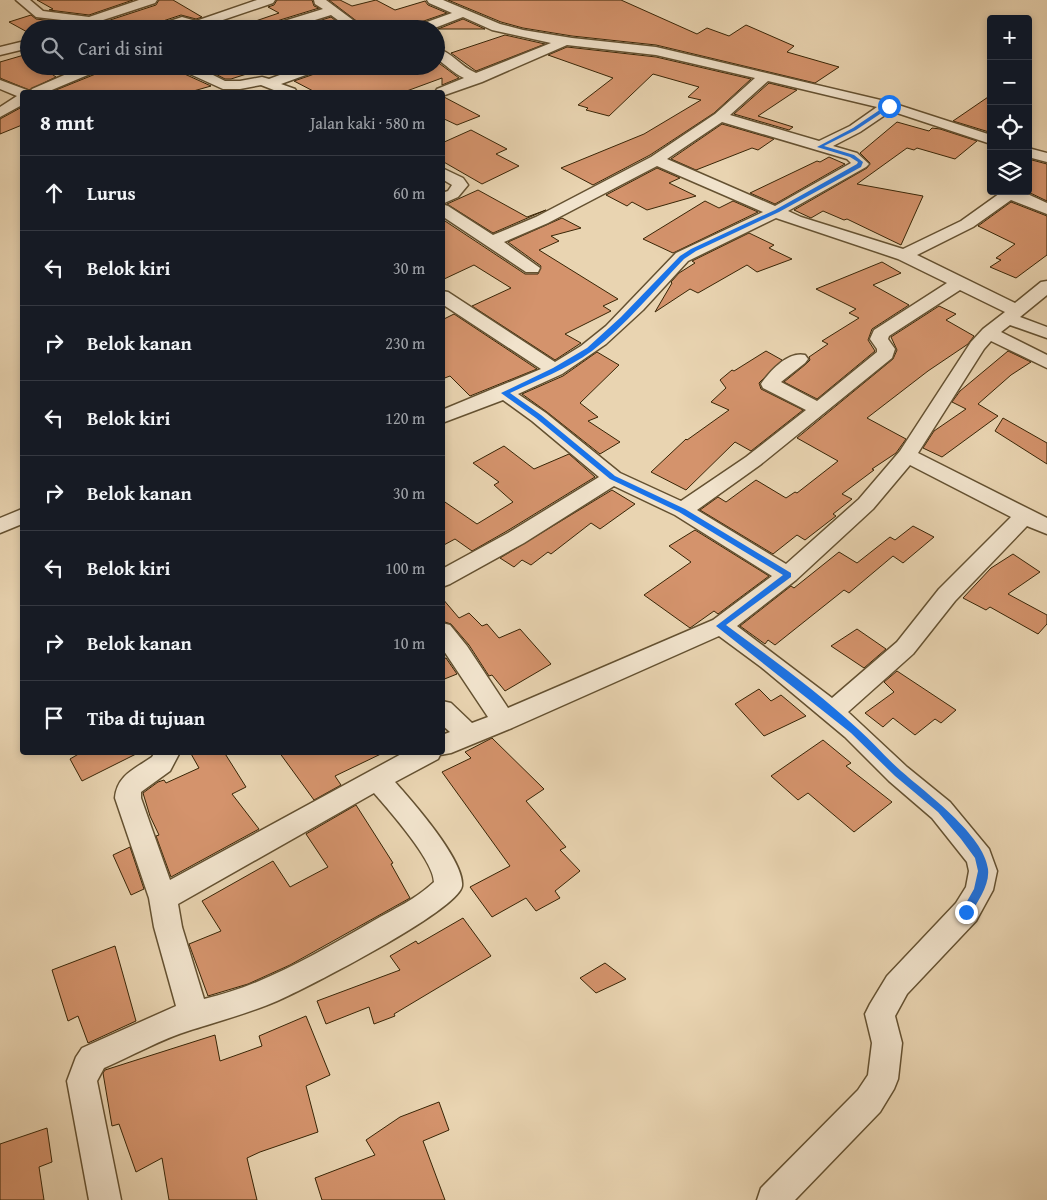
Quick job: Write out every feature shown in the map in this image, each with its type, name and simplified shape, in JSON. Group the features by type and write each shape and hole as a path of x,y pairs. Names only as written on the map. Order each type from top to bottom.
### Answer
{"street":[{"path":"22,0 34,10 48,16 75,16 86,20"},
{"path":"92,20 151,0"},
{"path":"211,20 270,0"},
{"path":"318,0 346,20"},
{"path":"434,0 507,30 567,41 656,51 889,106 987,139"},
{"path":"300,20 331,10"},
{"path":"445,20 464,13"},
{"path":"45,20 48,16"},
{"path":"445,91 567,41"},
{"path":"0,51 20,46"},
{"path":"445,58 456,65 459,70 477,78"},
{"path":"41,90 74,75"},
{"path":"202,75 223,85 262,81 286,90"},
{"path":"270,83 292,75"},
{"path":"492,241 542,220 656,160 720,117 765,77"},
{"path":"0,84 20,93"},
{"path":"0,113 20,100"},
{"path":"819,147 855,129 889,106"},
{"path":"445,416 505,393 555,370 589,349 602,338 682,257 777,211 861,164 852,156 720,117"},
{"path":"1032,153 1047,158"},
{"path":"656,160 830,232 904,254 959,282 1047,333"},
{"path":"445,174 458,181 460,185 454,194 445,197"},
{"path":"904,254 966,224 1007,195"},
{"path":"1018,195 1047,209"},
{"path":"445,211 532,268"},
{"path":"682,510 753,461 886,354 887,351 879,339 880,334 959,282"},
{"path":"445,745 721,626 788,575 866,504 907,455 977,346 989,333 1047,286"},
{"path":"445,298 555,370"},
{"path":"989,333 1047,362"},
{"path":"799,359 778,374 770,384 819,409"},
{"path":"505,393 538,417 613,478 682,510 788,575"},
{"path":"907,455 1047,527"},
{"path":"445,577 516,538 613,478"},
{"path":"831,713 905,648 947,595 1024,516"},
{"path":"0,526 20,517"},
{"path":"721,626 769,661 854,730 898,774 941,810 979,857 983,871 978,890 966,912 897,985 880,1014 887,1043 884,1079 869,1101 822,1148 775,1200"},
{"path":"445,636 459,652 503,721"},
{"path":"445,713 468,734"},
{"path":"166,755 160,764 129,787 128,798 163,898 168,927 190,1000 191,1006 187,1017"},
{"path":"163,898 423,755"},
{"path":"105,1200 82,1081 87,1067 93,1058 187,1017 215,1012 249,1000 362,942 448,888 449,877 424,837 377,779"}],"building":[{"path":"37,0 133,0 89,15 49,10 53,9"},
{"path":"159,0 173,0 202,17 196,19 181,15 166,20 110,20 156,5"},
{"path":"277,0 312,0 314,6 319,8 280,20 259,20 279,13 268,7 274,5"},
{"path":"329,0 340,0 352,6 376,0 395,10 425,1 428,5 447,13 427,20 355,20"},
{"path":"448,0 621,0 697,34 707,28 729,36 746,25 794,46 787,52 839,67 815,83 656,45 572,36 523,28 501,22"},
{"path":"31,15 36,19 44,20 20,20 20,28 9,22"},
{"path":"331,17 335,20 322,20"},
{"path":"463,19 485,29 445,29 445,26"},
{"path":"505,35 545,44 476,71 451,53"},
{"path":"567,47 656,57 751,79 714,113 650,155 593,185 561,168 644,134 701,100 688,97 699,87 653,74 609,116 586,110 588,108 578,105 613,78 548,55"},
{"path":"20,56 20,75 53,75 56,77 29,90 0,78 0,62"},
{"path":"445,68 459,78 442,85 442,78 409,90 311,90 294,81 311,75 445,75"},
{"path":"93,75 187,75 211,86 197,90 56,90"},
{"path":"217,75 243,75 231,79 225,79"},
{"path":"769,83 797,90 758,116 793,127 789,130 734,114"},
{"path":"445,98 480,116 457,125 445,119"},
{"path":"987,98 987,131 953,121"},
{"path":"20,108 20,126 0,134 0,119"},
{"path":"897,122 929,131 932,128 940,129 977,141 955,159 917,148 914,150 907,148 857,184 923,196 901,245 847,219 844,220 823,211 811,218 794,210 867,168 870,163 860,153"},
{"path":"722,124 774,139 758,150 752,148 696,170 671,159"},
{"path":"471,130 507,149 496,154 519,166 482,184 445,163 445,142"},
{"path":"829,157 845,164 775,204 750,193 817,161 820,162"},
{"path":"1032,160 1047,164 1047,201 1032,194"},
{"path":"657,168 680,178 669,183 696,196 647,210 632,202 627,206 606,195"},
{"path":"478,190 527,217 546,210 493,233 447,204"},
{"path":"705,201 719,208 733,201 758,212 673,253 643,239"},
{"path":"1011,202 1047,216 1047,255 1016,278 990,267 1001,260 996,258 1015,244 978,226"},
{"path":"562,218 581,228 551,236 559,241 539,250 618,299 603,306 611,311 565,334 581,343 555,360 472,306 511,288 474,265 445,279 445,221 525,274 538,274 541,266 508,242"},
{"path":"749,233 774,245 769,248 792,259 757,272 747,265 698,293 690,289 655,312 671,282 679,273 695,263 692,261"},
{"path":"882,262 901,273 873,285 909,305 872,329 868,340 875,351 817,399 784,382 810,360 809,357 828,344 822,341 859,318 849,313 856,309 816,289"},
{"path":"939,306 956,314 946,320 974,336 968,344 928,371 867,418 906,439 896,453 872,469 874,470 842,494 852,499 833,514 836,516 805,540 797,535 773,554 700,510 718,497 726,502 756,480 786,498 795,492 797,493 838,461 797,438 893,359 897,350 891,337"},
{"path":"454,314 537,369 470,396 450,376 445,378 445,318"},
{"path":"766,351 782,360 759,383 761,389 803,410 751,451 735,442 686,490 651,472 686,439 729,410 711,402 726,388 720,380 732,370 734,371"},
{"path":"1008,351 1031,362 1011,375 978,404 998,416 942,457 923,448 934,431 966,409 952,402 960,391"},
{"path":"597,352 619,365 580,403 598,417 588,421 620,442 600,454 522,394 563,376"},
{"path":"1003,418 1047,443 1047,464 995,431"},
{"path":"504,446 534,469 569,454 595,477 472,551 455,539 445,544 445,502 477,524 513,502 494,485 499,482 473,463"},
{"path":"612,490 635,504 600,529 591,523 551,554 548,552 531,565 522,560 514,567 500,558"},
{"path":"913,526 934,537 903,563 893,556 849,593 844,590 775,645 768,640 765,644 740,626 791,586 794,588 839,552 857,563 890,537 895,540"},
{"path":"695,530 769,576 718,614 714,611 690,628 644,595 691,562 669,546"},
{"path":"1013,554 1040,572 1008,594 1047,615 1047,624 1038,634 990,607 986,610 963,598 991,568"},
{"path":"445,602 459,618 469,613 482,626 487,624 499,638 520,629 551,664 505,691 492,675 489,676 469,645 451,624 445,622"},
{"path":"857,629 886,649 864,668 831,646"},
{"path":"445,658 457,674 445,679"},
{"path":"897,671 956,710 941,723 935,719 915,735 893,718 883,727 865,713 894,692 884,682"},
{"path":"759,689 771,701 781,695 806,716 764,736 735,704"},
{"path":"492,738 544,789 526,801 566,847 560,850 580,871 555,891 560,898 536,911 526,898 492,917 470,887 510,866 442,772 471,758 465,752"},
{"path":"823,740 851,763 846,766 892,802 854,832 808,793 798,800 771,776"},
{"path":"77,755 134,755 82,781 70,759"},
{"path":"192,755 226,755 246,787 232,794 259,829 171,877 156,836 159,835 150,816 143,793 158,782 164,780 166,783 199,768"},
{"path":"281,755 379,755 335,776 341,785 314,800"},
{"path":"356,805 393,863 391,864 410,898 290,965 248,984 208,996 189,944 221,931 202,901 273,861 290,887 328,867 306,834"},
{"path":"130,847 144,889 131,895 113,855"},
{"path":"463,918 491,956 394,1014 395,1016 374,1024 369,1007 326,1024 317,1001 400,970 390,956 416,941 418,944"},
{"path":"115,946 136,1021 88,1043 78,1016 68,1021 52,970"},
{"path":"605,963 626,979 596,993 580,978"},
{"path":"306,1016 330,1075 306,1086 318,1132 247,1158 257,1200 169,1200 162,1158 136,1172 119,1124 112,1126 103,1073 105,1070 215,1035 220,1061 262,1046 259,1036"},
{"path":"439,1102 449,1130 423,1141 445,1200 322,1200 315,1178 375,1155 366,1140 400,1117"},
{"path":"47,1128 52,1162 39,1167 44,1200 0,1200 0,1144"}],"route":[{"path":"889,106 874,118 819,147 852,156 861,164 777,211 682,257 623,318 589,349 555,370 505,393 538,417 613,478 682,510 788,575 721,626 769,661 854,730 898,774 941,810 965,836 979,857 983,871 978,890 966,912"}]}
